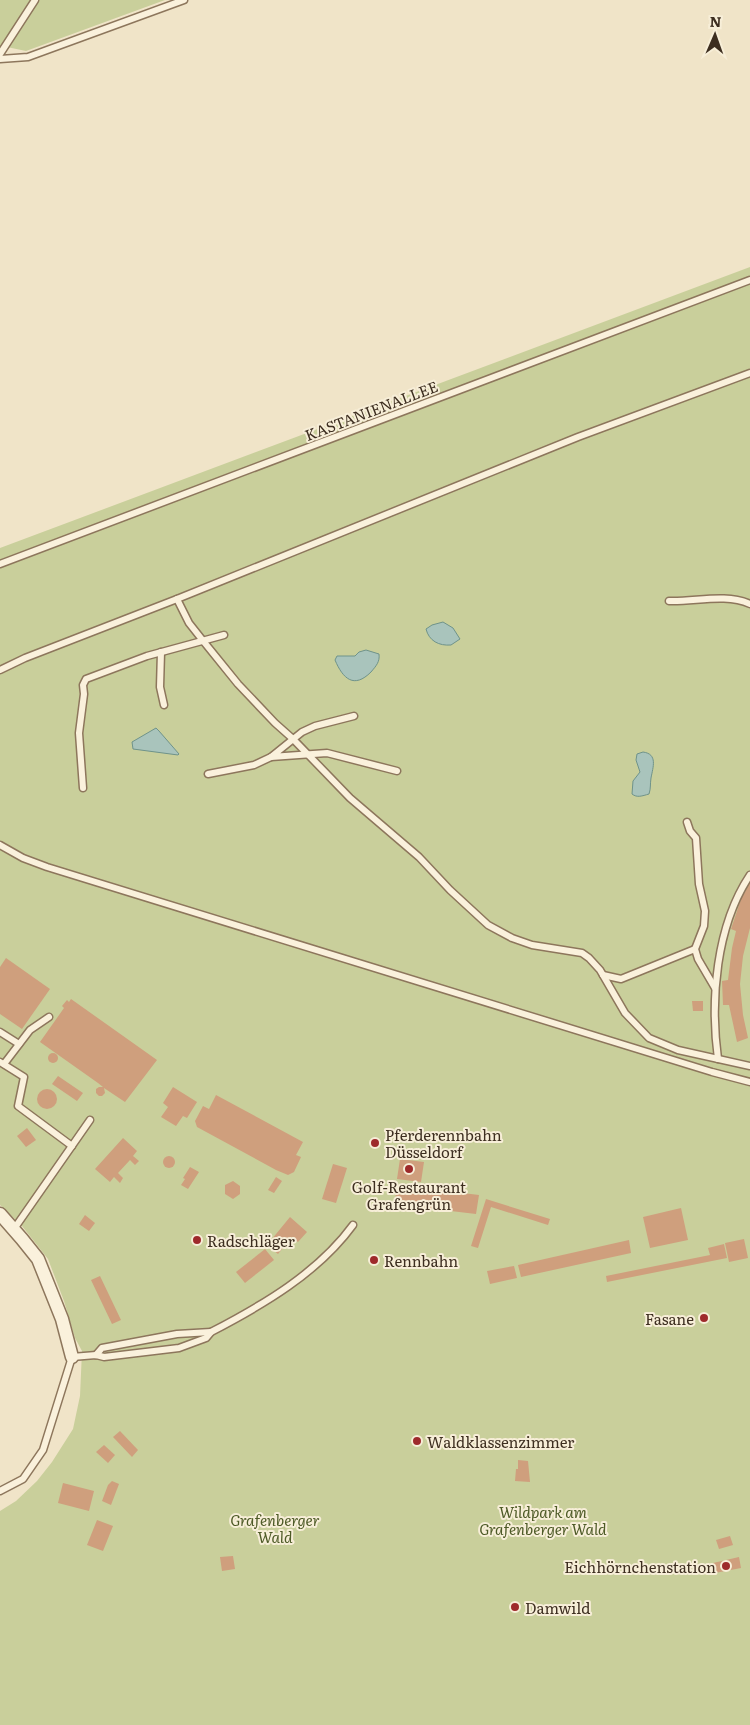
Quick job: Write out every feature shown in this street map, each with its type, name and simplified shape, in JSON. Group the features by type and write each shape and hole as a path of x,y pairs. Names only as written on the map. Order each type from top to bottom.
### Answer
{"street":[{"path":"0,1214 38,1260 62,1319 72,1358"}],"lane":[{"path":"0,54 35,0"},
{"path":"0,59 28,57 184,0"},
{"name":"KASTANIENALLEE","path":"0,564 750,280"},
{"path":"0,670 25,658 177,599 578,437 750,373"},
{"path":"669,601 723,598 742,600 750,604"},
{"path":"177,599 190,623 204,642 238,684 275,723 350,798 419,858 488,925 512,938 532,945 582,954 590,958 603,975 626,1014 646,1036 678,1050 750,1066"},
{"path":"83,788 79,733 84,694 83,685 86,679 161,652 204,642 224,635"},
{"path":"161,652 160,687 164,706"},
{"path":"208,774 254,765 270,757 302,732 315,726 354,716"},
{"path":"270,757 327,753 396,771"},
{"path":"687,822 690,831 696,838 699,884 705,911 704,926 696,949 698,960 715,988"},
{"path":"0,845 23,858 47,867 712,1072 750,1082"},
{"path":"718,1059 714,1032 715,988 728,924 742,886 750,875"},
{"path":"603,975 620,979 696,949"},
{"path":"49,1017 30,1030 2,1063 24,1077 18,1106 72,1146"},
{"path":"0,1032 19,1044"},
{"path":"14,1229 90,1120"},
{"path":"0,1491 23,1479 43,1450 72,1358 104,1357 179,1348 206,1338 211,1332 254,1309 307,1272 331,1251 353,1225"},
{"path":"96,1356 102,1348 177,1334 211,1332"}],"green space":[{"path":"0,0 165,0 26,51 0,47"},
{"path":"750,267 750,1725 0,1725 0,1511 16,1501 37,1481 52,1462 73,1429 80,1396 82,1351 75,1338 64,1301 48,1259 22,1226 0,1205 0,548"}],"water":[{"path":"443,622 453,628 460,639 451,645 442,645 435,642 427,633 426,629"},
{"path":"366,650 379,654 377,664 371,672 365,677 354,681 345,677 335,660 337,656 355,656 359,652"},
{"path":"156,728 178,755 133,749 132,742"},
{"path":"643,752 651,755 653,765 649,794 638,796 632,794 633,781 640,772 636,760 637,754"}],"building":[{"path":"750,883 750,928 743,956 740,984 743,1015 748,1038 737,1042 729,1005 723,1005 722,981 728,980 736,931 731,929 741,899"},
{"path":"6,958 50,989 22,1029 0,1014 0,967"},
{"path":"71,999 157,1060 125,1102 104,1088 105,1093 99,1096 96,1093 96,1089 103,1087 40,1042 64,1008 62,1006 67,1000 69,1002"},
{"path":"692,1001 703,1001 703,1011 693,1011"},
{"path":"53,1053 58,1058 53,1063 48,1058"},
{"path":"58,1076 83,1093 77,1101 52,1084"},
{"path":"173,1087 197,1102 187,1118 183,1116 176,1126 161,1117 168,1107 163,1103"},
{"path":"47,1089 54,1092 57,1099 54,1106 47,1109 40,1106 37,1099 40,1092"},
{"path":"216,1095 303,1142 296,1155 301,1157 294,1172 288,1175 276,1170 197,1127 195,1121 203,1106 209,1109"},
{"path":"27,1128 36,1140 26,1147 17,1136"},
{"path":"123,1138 137,1151 133,1156 139,1161 135,1165 130,1160 118,1173 123,1178 120,1183 114,1177 110,1182 95,1169"},
{"path":"169,1156 175,1162 169,1168 163,1162"},
{"path":"400,1159 424,1162 421,1182 397,1179"},
{"path":"333,1164 347,1168 336,1203 322,1199"},
{"path":"190,1167 199,1172 188,1189 181,1185"},
{"path":"276,1177 282,1181 274,1193 268,1190"},
{"path":"233,1181 240,1186 240,1194 233,1199 225,1194 225,1185"},
{"path":"397,1185 479,1195 476,1214 417,1207 417,1204 395,1201"},
{"path":"486,1199 550,1219 548,1225 491,1207 478,1248 471,1246"},
{"path":"681,1208 688,1240 650,1248 643,1217"},
{"path":"85,1215 95,1223 89,1231 79,1224"},
{"path":"290,1217 307,1232 298,1242 292,1237 278,1254 267,1245"},
{"path":"744,1239 748,1258 729,1262 725,1243"},
{"path":"629,1240 631,1253 521,1277 518,1265"},
{"path":"724,1244 727,1258 607,1282 606,1276 710,1255 708,1248"},
{"path":"265,1249 274,1260 245,1283 236,1272"},
{"path":"514,1266 517,1278 490,1284 487,1271"},
{"path":"100,1276 121,1320 112,1324 91,1280"},
{"path":"120,1431 138,1450 132,1457 113,1437"},
{"path":"104,1445 115,1455 108,1463 96,1452"},
{"path":"518,1460 528,1461 530,1482 515,1481"},
{"path":"112,1481 119,1484 111,1505 102,1501 108,1485"},
{"path":"63,1483 94,1491 89,1511 58,1503"},
{"path":"97,1520 113,1526 103,1551 87,1545"},
{"path":"730,1536 733,1545 719,1549 716,1540"},
{"path":"233,1556 235,1569 222,1571 220,1557"},
{"path":"739,1557 741,1568 715,1573 713,1563"}],"place":[{"name":"Pferderennbahn Düsseldorf","path":"375,1143"},
{"name":"Golf-Restaurant Grafengrün","path":"409,1169"},
{"name":"Radschläger","path":"197,1240"},
{"name":"Rennbahn","path":"374,1260"},
{"name":"Fasane","path":"704,1318"},
{"name":"Waldklassenzimmer","path":"417,1441"},
{"name":"Eichhörnchenstation","path":"726,1566"},
{"name":"Damwild","path":"515,1607"}],"park label":[{"name":"Wildpark am Grafenberger Wald","path":"543,1520"},
{"name":"Grafenberger Wald","path":"275,1528"}]}
